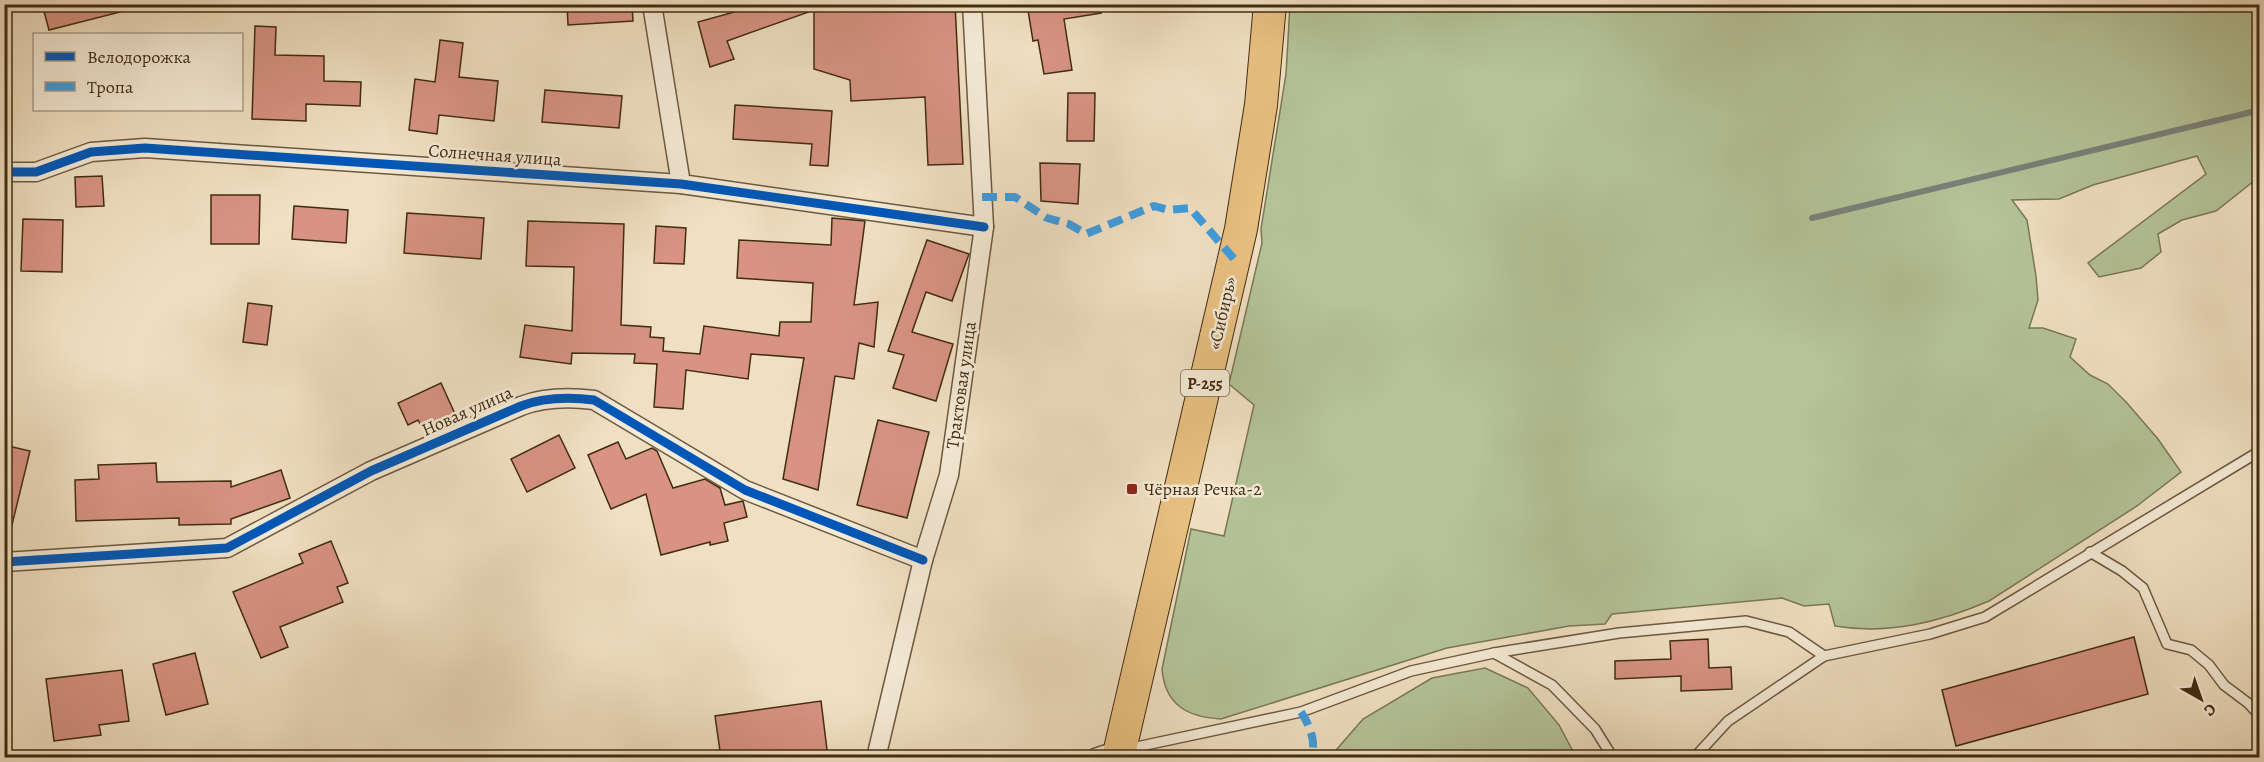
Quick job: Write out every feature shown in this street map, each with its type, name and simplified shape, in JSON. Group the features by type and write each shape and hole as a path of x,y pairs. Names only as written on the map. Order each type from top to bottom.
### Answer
{"highway":[{"name":"«Сибирь»","path":"1111,755 1241,229 1262,105 1270,4"}],"street":[{"path":"652,4 681,184"},
{"name":"Трактовая улица","path":"876,758 923,560 949,475 984,227 972,4"},
{"name":"Солнечная улица","path":"4,172 36,172 91,152 145,148 681,184 984,227"},
{"name":"Новая улица","path":"7,561 227,548 371,471 521,406 536,400 576,398 594,400 745,490 923,560"}],"lane":[{"path":"1694,758 1728,721 1824,656 1930,634 1985,617 2259,451"},
{"path":"2090,552 2122,571 2144,588 2167,644 2191,650 2209,665 2224,685 2248,703 2259,716"},
{"path":"1111,755 1301,712 1411,671 1494,653 1619,633 1746,621 1789,632 1824,656"},
{"path":"1494,653 1552,686 1595,729 1613,758"}],"green space":[{"path":"1290,5 2259,5 2259,177 2216,211 2182,220 2158,234 2161,252 2141,268 2099,277 2088,263 2206,174 2197,156 2093,185 2059,199 2012,200 2027,220 2036,276 2038,300 2029,328 2043,328 2076,339 2070,357 2090,375 2108,384 2127,403 2158,439 2181,472 2137,506 1989,601 1933,621 1895,628 1835,626 1829,604 1804,606 1782,598 1612,614 1605,624 1569,626 1447,648 1221,719 1188,712 1173,700 1168,692 1162,669 1191,529 1224,536 1254,405 1229,384 1262,243 1261,229 1286,74"},
{"path":"1485,668 1528,688 1559,725 1576,757 1330,757 1363,719 1432,678"}],"building":[{"path":"42,4 127,4 128,10 49,30"},
{"path":"567,4 632,4 633,21 568,25"},
{"path":"763,4 955,4 963,164 928,165 925,97 851,101 850,80 814,69 814,10 727,41 734,59 710,67 698,22"},
{"path":"1061,4 1100,4 1101,13 1064,19 1072,70 1044,74 1038,40 1033,41 1028,10"},
{"path":"255,26 276,27 275,55 324,56 324,81 361,82 360,106 306,104 306,121 252,119"},
{"path":"440,40 463,43 459,77 498,81 494,121 439,115 437,134 409,130 415,79 435,82"},
{"path":"545,90 622,96 619,128 542,122"},
{"path":"1068,93 1095,93 1094,141 1067,141"},
{"path":"735,105 832,111 828,166 810,165 812,144 733,139"},
{"path":"1040,163 1080,164 1078,204 1041,201"},
{"path":"102,176 104,206 76,207 75,177"},
{"path":"211,195 260,195 259,244 211,244"},
{"path":"294,206 348,210 346,243 292,239"},
{"path":"407,213 484,218 481,259 404,253"},
{"path":"832,218 865,221 854,305 878,302 874,347 859,343 854,379 835,376 818,490 783,479 804,358 751,354 748,379 686,370 683,409 654,407 657,364 634,363 635,354 572,353 571,364 520,357 525,325 572,331 574,267 526,266 528,221 624,224 621,325 651,327 650,337 664,338 663,351 700,354 704,326 779,336 780,322 811,322 813,283 737,278 739,240 831,245"},
{"path":"23,219 63,220 62,272 21,271"},
{"path":"656,226 686,228 684,264 654,263"},
{"path":"927,240 969,254 952,301 926,292 912,332 953,344 936,401 893,388 904,355 888,351"},
{"path":"248,303 272,306 267,345 243,342"},
{"path":"441,383 455,414 423,429 418,420 408,425 398,403"},
{"path":"878,420 929,432 907,518 857,505"},
{"path":"559,435 575,468 527,492 511,459"},
{"path":"618,442 626,459 652,448 657,451 673,488 705,479 720,488 725,505 743,501 747,517 724,523 728,541 710,545 710,542 661,555 646,494 611,509 588,455"},
{"path":"4,445 30,451 11,529 4,528"},
{"path":"156,463 157,482 231,481 231,487 281,470 290,498 231,519 231,524 179,525 179,518 76,521 75,480 99,479 98,465"},
{"path":"331,541 348,583 337,587 343,602 280,627 288,647 261,658 233,592 303,563 299,554"},
{"path":"2134,637 2148,694 1956,746 1942,690"},
{"path":"1708,639 1709,668 1731,667 1732,689 1681,691 1681,676 1615,679 1615,661 1671,659 1670,641"},
{"path":"195,653 208,704 166,715 153,664"},
{"path":"122,670 129,721 99,725 101,735 54,741 46,679"},
{"path":"821,701 828,758 721,758 715,716"}],"waterway":[{"path":"1812,218 2260,110"}],"marked path":[{"path":"982,197 1015,197 1047,218 1069,224 1086,234 1154,206 1168,210 1190,208 1234,259"},
{"path":"1301,712 1313,740 1310,758"}],"cycle path":[{"path":"4,172 36,172 91,152 145,148 681,184 984,227"},
{"path":"4,562 227,548 371,471 521,406 548,399 566,398 594,400 745,490 923,560"}],"place":[{"name":"Чёрная Речка-2","path":"1132,489"}]}
